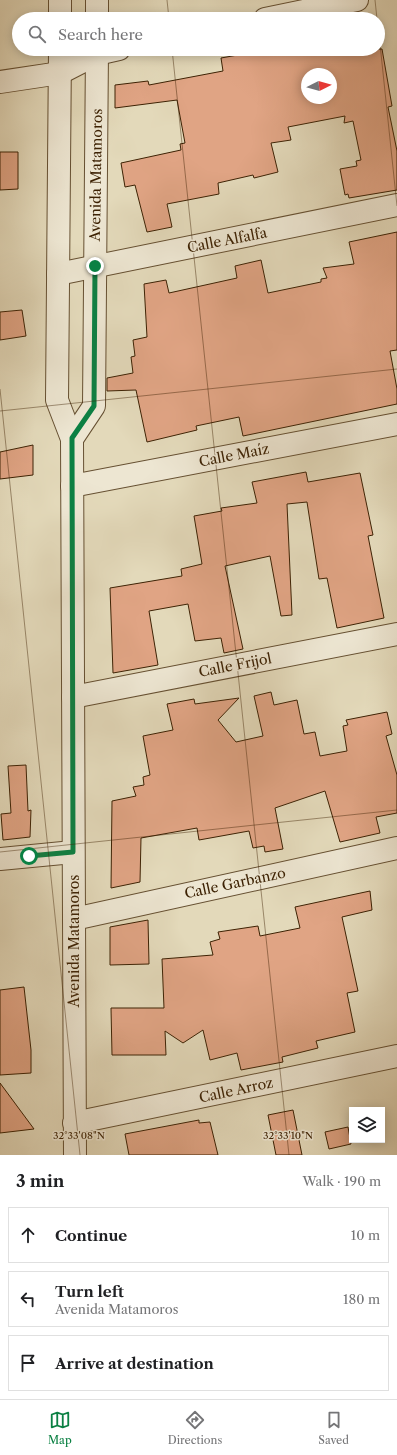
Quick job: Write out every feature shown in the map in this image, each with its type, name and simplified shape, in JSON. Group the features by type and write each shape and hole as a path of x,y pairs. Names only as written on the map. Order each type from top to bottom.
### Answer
{"street":[{"path":"60,0 60,12"},
{"path":"97,0 97,12"},
{"path":"299,12 357,0"},
{"name":"Avenida Matamoros","path":"60,56 56,400 72,438 74,1155"},
{"path":"0,82 60,73 89,56"},
{"name":"Avenida Matamoros","path":"72,438 94,406 97,56"},
{"name":"Calle Alfalfa","path":"58,274 397,205"},
{"name":"Calle Maíz","path":"72,486 397,424"},
{"name":"Calle Frijol","path":"73,697 397,634"},
{"name":"Calle Garbanzo","path":"74,919 397,848"},
{"path":"0,859 73,852"},
{"name":"Calle Arroz","path":"74,1123 397,1056"}],"building":[{"path":"232,56 383,56 392,106 388,107 397,151 397,190 349,198 348,194 345,195 340,169 357,166 356,161 361,160 353,121 344,123 345,116 288,127 291,140 271,143 278,172 254,178 253,175 218,183 219,194 167,204 172,227 147,232 135,185 125,187 121,163 181,150 180,144 185,143 177,100 115,108 115,85 148,81 149,85 223,71 221,58"},
{"path":"0,152 18,152 18,189 0,190"},
{"path":"397,232 397,350 390,351 397,389 397,404 243,436 239,417 196,426 197,430 147,442 136,390 107,391 107,378 133,373 131,357 135,356 133,340 147,337 144,284 166,280 169,293 237,278 235,266 261,260 268,293 321,282 321,279 327,278 323,268 354,264 349,242"},
{"path":"22,310 26,336 0,340 0,312"},
{"path":"33,445 33,475 0,479 0,452"},
{"path":"306,472 308,482 360,473 373,535 368,536 384,618 337,628 327,578 319,579 307,502 287,504 292,615 281,616 270,556 225,566 243,649 224,653 221,638 195,641 188,604 149,611 158,665 113,673 110,588 182,576 181,569 202,564 194,516 222,511 221,508 257,503 252,482"},
{"path":"271,692 274,705 297,700 304,734 315,732 320,756 347,751 343,726 348,725 346,720 387,712 392,734 386,736 397,775 397,813 376,817 380,833 340,842 325,791 275,808 283,849 265,852 264,846 253,848 249,831 199,840 197,828 141,838 140,882 111,888 112,801 136,796 133,787 144,785 143,777 150,775 143,736 173,730 167,704 194,699 195,704 239,698 218,720 236,742 263,736 254,696"},
{"path":"26,765 28,811 31,810 30,837 3,840 1,814 11,813 8,766"},
{"path":"370,891 372,910 342,917 358,991 347,993 355,1032 316,1041 318,1048 282,1057 283,1062 241,1070 237,1053 210,1060 203,1030 183,1043 165,1031 166,1055 112,1055 111,1008 164,1008 162,959 213,955 210,942 220,939 218,932 258,926 260,936 300,928 295,907"},
{"path":"148,920 149,964 110,965 110,927"},
{"path":"24,987 31,1050 31,1073 0,1075 0,990"},
{"path":"0,1083 34,1129 0,1133"},
{"path":"293,1110 302,1155 276,1155 268,1115"},
{"path":"199,1120 199,1123 210,1122 218,1155 129,1155 125,1134"},
{"path":"348,1127 349,1143 351,1144 329,1149 325,1132"}],"route":[{"path":"29,856 73,852 72,438 94,406 95,266"}]}
